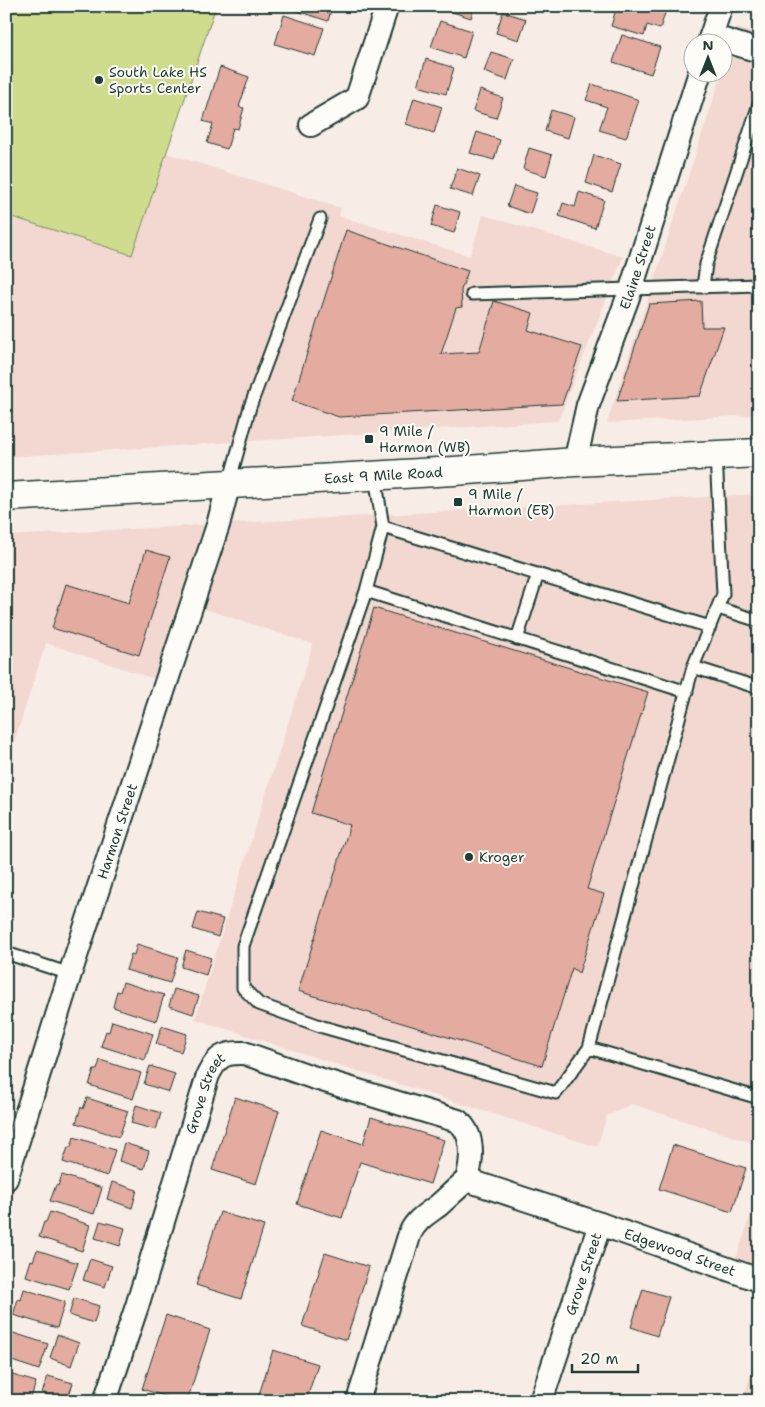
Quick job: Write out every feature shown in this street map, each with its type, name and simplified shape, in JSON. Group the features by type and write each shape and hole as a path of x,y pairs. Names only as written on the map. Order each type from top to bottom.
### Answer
{"main road":[{"name":"East 9 Mile Road","path":"6,497 376,476 575,462 759,453"}],"street":[{"path":"312,125 357,98 387,6"},
{"path":"712,32 721,6"},
{"path":"732,44 759,51"},
{"name":"Elaine Street","path":"575,462 588,405 630,289 697,82"},
{"name":"Harmon Street","path":"6,1179 70,974 218,525 229,483"},
{"name":"Grove Street","path":"105,1401 137,1306 208,1075 213,1065 222,1055 234,1052 244,1053 312,1078 458,1122 463,1126 471,1145 467,1180 600,1224 541,1401"},
{"path":"358,1401 410,1233 415,1223 467,1180"},
{"name":"Edgewood Street","path":"600,1224 759,1280"}],"lane":[{"path":"703,287 706,264 759,104"},
{"path":"229,483 250,407 320,219"},
{"path":"472,294 759,285"},
{"path":"376,476 383,527 366,591 243,946 243,988 259,1004 323,1027 556,1093 589,1048 693,667 723,594 716,455"},
{"path":"383,527 710,627"},
{"path":"517,639 538,574"},
{"path":"366,591 687,692"},
{"path":"718,608 759,621"},
{"path":"693,667 759,688"},
{"path":"6,953 70,974"},
{"path":"589,1048 759,1098"}],"shaded area":[{"path":"737,28 759,34 759,415 607,423 719,82 732,82 732,43"},
{"path":"166,153 341,208 339,216 470,256 483,215 623,257 558,421 6,457 6,215 132,255"},
{"path":"759,494 759,1145 632,1104 607,1116 597,1147 195,1019 313,644 202,608 176,686 46,643 6,767 6,536"},
{"path":"759,1190 759,1289 729,1280"},
{"path":"759,1352 759,1401 742,1401"}],"green space":[{"name":"South Lake HS Sports Center","path":"6,6 216,6 132,255 6,215"}],"building":[{"path":"292,6 332,6 328,21 291,9"},
{"path":"444,6 474,6 471,18 443,9"},
{"path":"617,6 667,7 660,29 647,25 644,36 611,26"},
{"path":"503,12 526,19 519,40 496,33"},
{"path":"284,15 324,28 315,56 275,44"},
{"path":"440,21 472,31 464,58 431,47"},
{"path":"622,35 660,47 651,74 613,62"},
{"path":"491,52 514,59 507,80 484,72"},
{"path":"426,59 454,68 446,94 418,86"},
{"path":"220,67 249,77 239,107 244,108 238,129 233,128 227,149 207,143 213,124 203,121"},
{"path":"592,84 639,100 626,138 599,130 607,107 586,100"},
{"path":"480,90 503,98 496,118 473,111"},
{"path":"414,98 442,107 434,133 406,124"},
{"path":"551,110 574,117 568,138 545,131"},
{"path":"477,132 500,140 494,160 470,153"},
{"path":"529,148 552,155 546,176 523,169"},
{"path":"594,155 621,164 612,192 586,183"},
{"path":"457,168 480,176 473,196 450,189"},
{"path":"514,186 537,193 530,214 507,206"},
{"path":"579,192 604,200 595,228 559,216 563,203 575,207"},
{"path":"437,205 460,212 454,233 431,226"},
{"path":"346,230 468,271 461,290 462,307 456,308 441,354 479,352 494,301 533,313 528,330 582,347 562,404 339,417 292,401"},
{"path":"701,301 702,327 724,327 700,396 617,401 649,304"},
{"path":"146,550 170,557 139,655 52,628 66,584 129,603"},
{"name":"Kroger","path":"374,608 648,692 587,889 604,894 579,973 572,968 542,1066 298,991 350,825 311,813"},
{"path":"198,912 223,919 218,937 193,929"},
{"path":"137,944 178,957 170,983 126,970 131,954 134,955"},
{"path":"186,950 211,958 206,975 181,967"},
{"path":"123,982 164,995 156,1021 113,1007 117,991 120,992"},
{"path":"174,989 199,996 193,1014 169,1006"},
{"path":"112,1021 153,1034 145,1060 101,1046 106,1031 109,1032"},
{"path":"162,1026 187,1034 181,1052 156,1044"},
{"path":"100,1060 141,1073 133,1099 89,1085"},
{"path":"150,1066 175,1074 169,1092 144,1084"},
{"path":"235,1097 279,1111 256,1184 212,1170"},
{"path":"87,1098 128,1111 119,1137 76,1123 81,1107 83,1109"},
{"path":"136,1105 161,1113 156,1130 131,1123"},
{"path":"371,1117 444,1140 430,1184 360,1162 342,1218 297,1204 321,1130 363,1144"},
{"path":"74,1137 115,1150 107,1176 63,1162"},
{"path":"124,1143 149,1151 144,1169 119,1161"},
{"path":"673,1145 746,1168 732,1212 659,1189"},
{"path":"62,1175 102,1188 94,1214 50,1201"},
{"path":"112,1182 137,1190 132,1208 107,1199"},
{"path":"50,1212 90,1225 82,1251 39,1237"},
{"path":"220,1212 264,1226 241,1299 196,1285"},
{"path":"100,1221 125,1228 120,1246 95,1238"},
{"path":"37,1250 78,1263 69,1289 26,1276 31,1260 33,1261"},
{"path":"325,1253 369,1267 346,1340 302,1326"},
{"path":"90,1259 112,1266 105,1287 83,1280"},
{"path":"24,1289 65,1302 57,1328 13,1315 18,1299 21,1300"},
{"path":"643,1289 669,1297 657,1336 631,1327"},
{"path":"74,1298 99,1306 94,1323 69,1315"},
{"path":"166,1315 210,1330 187,1401 180,1401 142,1389"},
{"path":"7,1331 48,1344 39,1370 6,1359"},
{"path":"57,1335 79,1343 71,1366 50,1358"},
{"path":"273,1350 318,1364 306,1401 257,1401"},
{"path":"6,1373 36,1382 30,1401 6,1401"},
{"path":"48,1376 73,1383 67,1401 42,1393"}],"place":[{"name":"South Lake HS Sports Center","path":"99,80"},
{"name":"9 Mile / Harmon (WB)","path":"369,439"},
{"name":"9 Mile / Harmon (EB)","path":"458,502"},
{"name":"Kroger","path":"469,857"}]}
